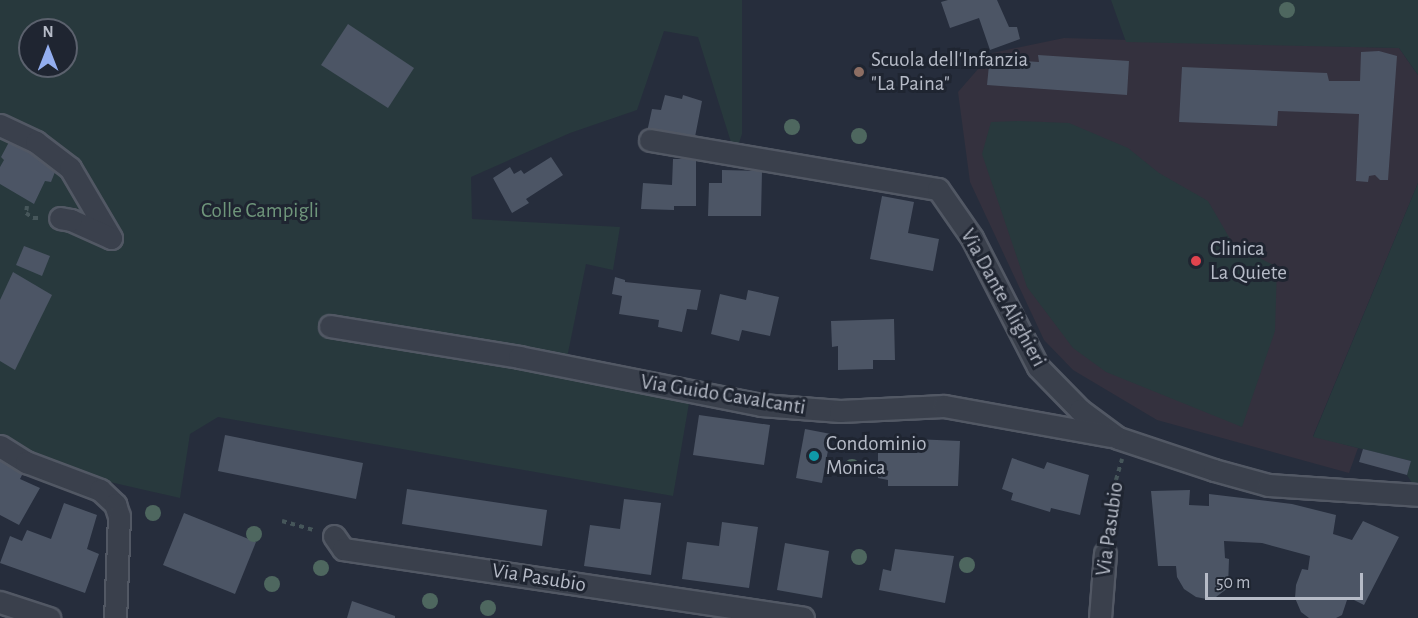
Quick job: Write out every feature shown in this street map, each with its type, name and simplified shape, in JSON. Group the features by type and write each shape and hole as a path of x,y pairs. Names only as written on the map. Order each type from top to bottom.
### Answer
{"street":[{"path":"0,125 36,142 70,168 111,238 60,218"},
{"name":"Via Dante Alighieri","path":"650,140 938,189 972,238 1038,367 1080,410 1122,439 1268,485 1418,495"},
{"name":"Via Guido Cavalcanti","path":"330,326 519,357 761,405 840,411 944,406 1122,439"},
{"path":"0,446 26,462 100,490 115,504 119,516 115,618"},
{"name":"Via Pasubio","path":"334,536 343,549 803,618"},
{"name":"Via Pasubio","path":"1100,618 1105,553"},
{"path":"0,602 49,618"}],"path":[{"name":"Via Pasubio","path":"1105,553 1122,439"},
{"path":"282,521 334,536"}],"shaded area":[{"name":"Clinica La Quiete","path":"1064,38 1399,48 1418,75 1418,183 1313,436 1358,448 1349,473 1157,420 1073,370 1044,340 970,182 958,92 992,53"}],"green space":[{"name":"Colle Campigli","path":"0,0 742,0 742,134 735,155 698,37 664,31 637,110 570,133 471,177 472,219 620,227 613,270 586,264 567,358 693,380 673,496 218,417 190,434 180,498 0,457"},
{"path":"1111,0 1418,0 1418,75 1399,48 1126,42"},
{"path":"991,122 1069,123 1128,148 1159,173 1208,201 1233,244 1277,267 1275,331 1242,427 1106,372 1073,348 1027,287 982,154"},
{"path":"1418,183 1418,483 1412,483 1407,475 1411,461 1313,437"}],"building":[{"path":"997,0 1009,27 1017,27 1020,39 990,50 979,18 950,28 941,2"},
{"path":"348,24 414,68 388,108 321,65"},
{"path":"1379,51 1397,56 1388,180 1380,180 1375,175 1369,176 1368,182 1356,181 1359,114 1278,111 1277,126 1179,122 1182,67 1327,73 1329,81 1360,81 1361,52"},
{"path":"1038,55 1129,61 1127,95 987,85 989,65 1007,67 1007,60 1039,62"},
{"path":"665,95 682,99 683,95 702,101 694,142 647,132 652,109 661,110"},
{"path":"9,142 57,167 51,182 45,181 34,204 0,184 0,167 4,160 1,157"},
{"path":"551,157 563,175 526,199 529,203 512,213 493,178 510,167 514,174 521,170 524,174"},
{"path":"673,159 696,159 696,206 674,206 674,210 641,209 643,183 672,185"},
{"path":"722,170 762,171 761,216 708,216 709,183 722,183"},
{"path":"882,196 914,202 908,233 939,239 933,271 870,259"},
{"path":"24,246 50,256 42,276 16,265"},
{"path":"13,272 52,295 15,370 0,361 0,300"},
{"path":"615,277 625,282 701,290 697,310 687,309 682,332 658,327 659,320 619,314 622,296 612,294"},
{"path":"748,290 779,297 770,336 742,330 739,341 711,334 720,294 746,300"},
{"path":"894,319 895,360 873,360 873,369 838,370 838,346 832,347 831,321"},
{"path":"699,415 770,425 764,465 693,455"},
{"name":"Condominio Monica","path":"805,429 831,434 822,483 796,478"},
{"path":"225,435 363,463 356,499 218,471"},
{"path":"914,439 960,441 958,486 888,486 888,480 878,478 878,448 914,450"},
{"path":"1363,449 1411,461 1407,475 1359,462"},
{"path":"0,458 26,467 20,479 40,488 19,525 0,515"},
{"path":"1012,458 1044,469 1047,462 1089,475 1080,515 1051,508 1050,512 1011,500 1013,493 1002,489"},
{"path":"407,489 547,510 542,546 402,524"},
{"path":"1190,490 1189,505 1209,506 1209,494 1292,504 1336,515 1333,534 1352,540 1363,521 1399,537 1364,605 1348,597 1342,615 1336,618 1309,618 1301,612 1295,598 1296,585 1302,569 1308,570 1310,556 1262,543 1224,541 1225,558 1229,559 1228,588 1212,600 1196,597 1184,589 1177,577 1176,566 1158,566 1151,491"},
{"path":"624,499 661,503 651,575 584,566 590,525 620,529"},
{"path":"64,503 97,515 87,549 99,554 85,593 0,563 10,536 22,541 27,530 51,539"},
{"path":"184,513 256,542 235,594 163,565"},
{"path":"722,522 758,527 749,588 682,579 687,542 719,546"},
{"path":"785,543 829,551 822,598 777,590"},
{"path":"895,549 954,556 945,603 879,590 883,569 891,571"},
{"path":"352,601 395,616 395,618 347,618"}],"place":[{"name":"Scuola dell'Infanzia \"La Paina\"","path":"859,72"},
{"name":"Clinica La Quiete","path":"1196,261"},
{"name":"Condominio Monica","path":"814,456"}]}
